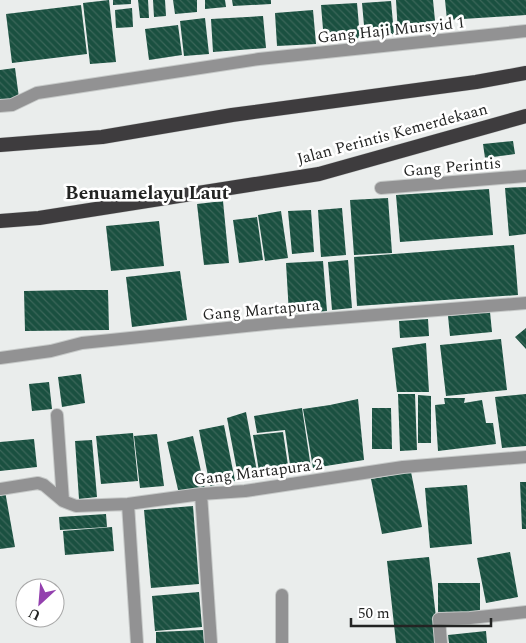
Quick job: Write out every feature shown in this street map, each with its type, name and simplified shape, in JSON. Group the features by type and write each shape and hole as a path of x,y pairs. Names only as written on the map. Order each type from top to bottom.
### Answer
{"highway":[{"name":"Jalan Perintis Kemerdekaan","path":"0,145 102,137 526,73"},
{"name":"Jalan Perintis Kemerdekaan","path":"0,221 39,218 318,174 526,116"}],"street":[{"name":"Gang Haji Mursyid 1","path":"0,106 12,105 37,93 259,59 526,31"},
{"name":"Gang Perintis","path":"382,188 526,176"},
{"name":"Gang Martapura","path":"0,358 51,351 82,343 275,323 526,303"},
{"path":"57,415 64,501"},
{"name":"Gang Martapura 2","path":"0,489 38,483 44,485 64,501 76,506 128,504 201,494 244,491 403,467 526,457"},
{"path":"201,494 211,643"},
{"path":"128,504 138,643"},
{"path":"282,595 282,643"},
{"path":"441,643 439,619 526,612"}],"building":[{"path":"109,0 116,62 90,64 83,3"},
{"path":"113,0 131,0 131,4 113,5"},
{"path":"138,0 148,0 149,18 140,18"},
{"path":"153,0 165,0 166,16 154,17"},
{"path":"173,0 197,0 197,12 175,14"},
{"path":"205,0 225,0 226,7 205,9"},
{"path":"232,0 271,0 271,4 233,6"},
{"path":"396,0 433,0 436,31 398,33"},
{"path":"445,0 526,0 526,15 447,20"},
{"path":"391,1 394,34 365,36 362,3"},
{"path":"357,3 360,38 324,41 321,5"},
{"path":"81,5 87,54 12,63 6,14"},
{"path":"132,8 133,27 116,28 115,10"},
{"path":"313,10 316,44 277,46 275,13"},
{"path":"263,16 266,48 213,52 211,19"},
{"path":"205,18 209,54 184,56 180,21"},
{"path":"178,25 182,55 149,60 145,29"},
{"path":"15,68 19,98 0,100 0,70"},
{"path":"513,141 515,154 485,158 483,144"},
{"path":"526,187 526,234 509,236 505,188"},
{"path":"489,189 493,235 400,242 396,195"},
{"path":"388,198 392,253 354,255 350,200"},
{"path":"223,201 229,263 204,265 197,204"},
{"path":"342,208 346,255 321,257 318,210"},
{"path":"311,210 314,252 292,254 288,211"},
{"path":"281,211 288,258 265,261 258,215"},
{"path":"257,217 263,260 239,263 233,220"},
{"path":"159,221 164,266 111,271 106,226"},
{"path":"514,245 518,295 357,306 354,257"},
{"path":"348,260 352,308 332,310 328,262"},
{"path":"323,261 327,311 289,314 286,263"},
{"path":"180,271 187,320 132,327 126,277"},
{"path":"108,290 109,330 25,331 24,291"},
{"path":"490,312 492,332 450,336 448,316"},
{"path":"428,319 429,336 400,338 399,321"},
{"path":"526,328 526,349 515,337"},
{"path":"501,339 507,390 446,396 440,345"},
{"path":"426,343 429,392 397,392 392,348"},
{"path":"81,374 85,403 62,407 58,377"},
{"path":"49,382 52,409 32,411 29,384"},
{"path":"398,394 415,394 417,450 400,451"},
{"path":"526,394 526,446 502,448 495,397"},
{"path":"418,395 431,396 431,443 418,443"},
{"path":"444,398 465,398 464,403 482,400 486,423 493,423 496,444 438,451 435,405 445,404"},
{"path":"358,399 364,460 313,468 303,409"},
{"path":"302,408 311,468 291,472 285,430 257,433 254,416"},
{"path":"372,408 391,408 392,449 372,449"},
{"path":"246,412 258,477 239,481 227,418"},
{"path":"224,425 235,481 210,486 199,430"},
{"path":"283,432 289,472 260,477 253,435"},
{"path":"133,433 138,481 101,484 96,436"},
{"path":"157,434 164,486 140,488 134,436"},
{"path":"193,436 205,489 179,494 167,442"},
{"path":"34,439 37,467 0,471 0,442"},
{"path":"92,440 97,497 79,499 75,441"},
{"path":"411,472 422,527 382,534 371,479"},
{"path":"520,482 526,482 526,529 522,529"},
{"path":"467,485 472,544 430,548 425,488"},
{"path":"5,491 15,547 0,549 0,492"},
{"path":"193,506 199,584 151,588 144,510"},
{"path":"106,514 107,527 60,530 59,517"},
{"path":"112,527 114,551 65,555 63,531"},
{"path":"510,552 518,597 486,603 477,558"},
{"path":"429,557 439,643 396,643 387,561"},
{"path":"438,583 480,583 480,614 438,615"},
{"path":"199,592 202,627 155,631 152,596"},
{"path":"203,630 204,643 156,643 156,632"},
{"path":"486,631 487,643 449,643 448,635"}],"district":[{"name":"Benuamelayu Laut","path":"147,192"}]}
